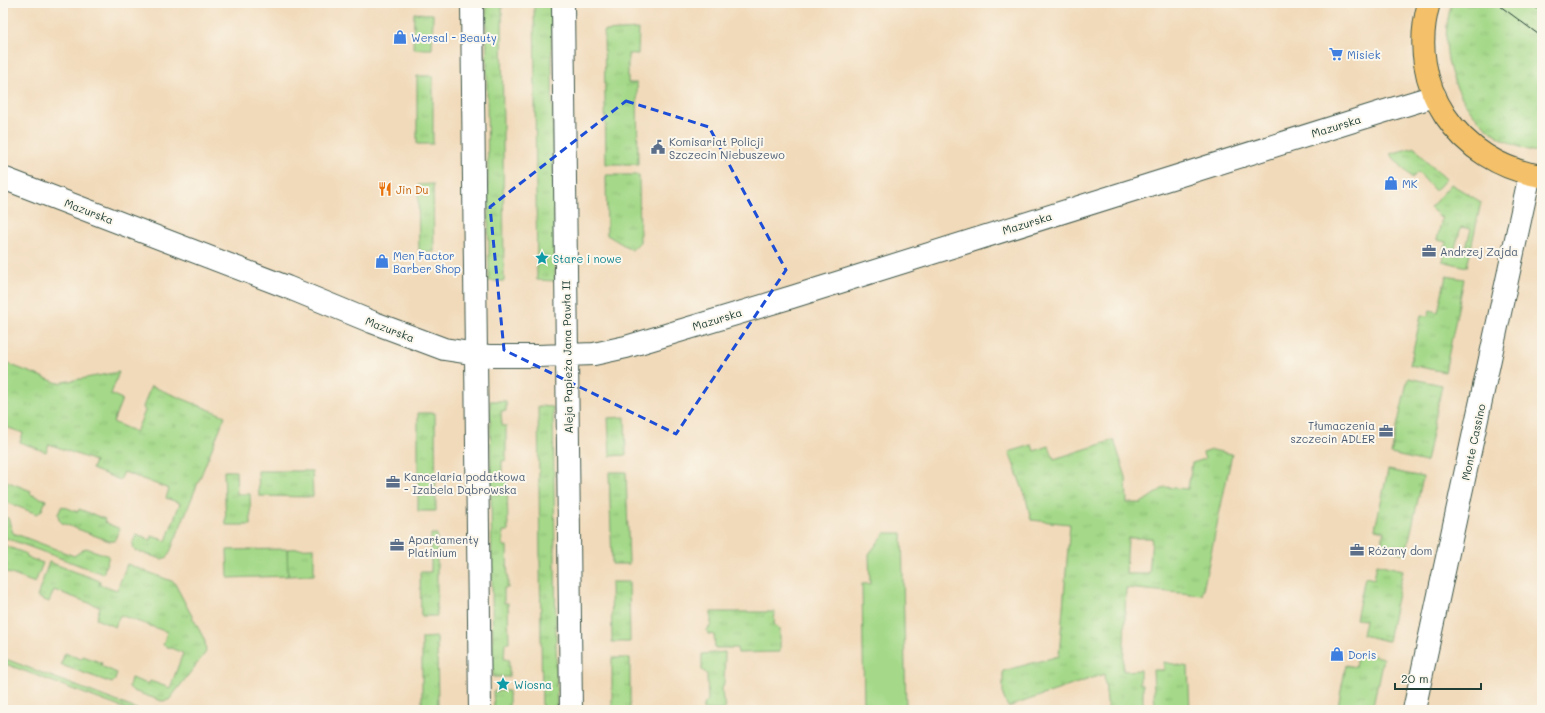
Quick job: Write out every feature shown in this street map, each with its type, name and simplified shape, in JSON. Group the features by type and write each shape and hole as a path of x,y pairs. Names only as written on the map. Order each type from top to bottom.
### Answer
{"main road":[{"path":"1425,8 1423,34 1424,55 1428,76 1435,96 1447,118 1466,141 1494,161 1510,168 1536,175"}],"street":[{"path":"472,3 480,710"},
{"name":"Aleja Papieża Jana Pawła II","path":"562,3 571,710"},
{"name":"Mazurska","path":"3,178 444,349 490,356 594,354 626,347 792,297 1435,96"},
{"name":"Monte Cassino","path":"1414,710 1536,175"}],"highlighted area":[{"path":"626,101 709,127 786,270 676,434 504,350 490,207"}],"green space":[{"path":"486,3 502,3 504,281 489,281"},
{"path":"534,3 551,3 555,281 537,280"},
{"path":"1452,3 1542,3 1542,153 1517,146 1495,134 1477,118 1462,99 1452,77 1447,53 1447,28"},
{"path":"414,13 433,14 432,49 413,49"},
{"path":"639,29 638,54 628,54 628,83 637,83 638,164 606,164 604,31"},
{"path":"417,76 433,76 433,144 417,144"},
{"path":"1415,147 1428,163 1446,179 1435,191 1418,172 1412,178 1390,154"},
{"path":"606,175 639,175 640,242 632,250 607,235"},
{"path":"433,184 434,252 419,252 418,185"},
{"path":"1451,184 1481,202 1467,267 1442,261 1446,242 1437,240 1442,218 1430,208","holes":["1461,227 1471,229 1465,251 1455,248"]},
{"path":"1446,276 1464,279 1445,372 1410,365 1421,315 1428,316 1430,310 1438,312"},
{"path":"3,362 58,383 119,372 111,394 122,399 113,422 136,432 145,411 143,407 151,386 225,416 168,557 162,559 136,551 133,549 133,542 136,535 151,540 152,536 166,541 180,503 166,498 169,489 124,472 120,480 92,469 95,461 49,444 46,452 20,442 23,433 3,426"},
{"path":"1408,378 1442,385 1426,462 1391,454"},
{"path":"490,401 506,401 506,411 501,411 502,426 506,426 506,460 502,461 502,475 507,476 508,531 503,531 503,546 507,546 508,588 504,588 504,603 508,603 509,643 505,643 504,659 509,659 509,677 493,677"},
{"path":"538,406 553,407 557,710 542,710"},
{"path":"418,413 435,413 436,511 418,511"},
{"path":"625,417 626,455 610,456 608,418"},
{"path":"1114,440 1126,477 1127,503 1141,503 1165,487 1188,489 1192,463 1205,459 1203,453 1212,450 1232,454 1202,595 1126,588 1123,671 1140,670 1140,684 1143,684 1143,710 1108,710 1104,674 1008,707 1003,696 1003,671 1059,656 1070,524 1031,520 1026,498 1009,452 1032,445 1034,451 1049,446 1054,459","holes":["1128,538 1152,538 1149,574 1126,574"]},
{"path":"1388,470 1423,477 1406,554 1381,548 1384,531 1375,529"},
{"path":"224,471 236,471 237,494 250,494 251,525 226,525"},
{"path":"258,471 312,471 313,497 259,496"},
{"path":"609,472 626,472 629,564 612,564"},
{"path":"6,481 31,491 30,494 46,500 42,510 37,514 3,501 3,484 5,484"},
{"path":"62,506 78,512 79,509 105,519 104,522 120,529 114,541 109,541 62,523 59,520 58,514"},
{"path":"3,517 8,518 13,533 74,556 86,548 109,556 103,574 3,537"},
{"path":"885,533 902,533 906,710 864,710 862,584 870,584 869,554"},
{"path":"431,534 437,534 437,616 421,616 420,572 431,572"},
{"path":"3,545 27,554 26,557 43,563 35,583 3,571"},
{"path":"314,548 314,575 288,576 287,549"},
{"path":"287,549 288,576 228,578 227,550"},
{"path":"49,562 100,581 99,584 117,590 127,564 174,582 203,637 206,652 169,700 162,701 133,691 129,687 131,678 148,684 150,681 170,688 183,653 163,645 167,632 120,615 115,627 96,619 100,607 54,590 49,602 37,597"},
{"path":"1377,564 1403,570 1388,641 1362,635 1365,620 1356,619 1365,577 1374,579"},
{"path":"611,582 629,582 630,642 612,642"},
{"path":"711,612 775,612 774,624 780,629 780,652 738,653 737,648 715,648 714,635 708,634 707,630 711,625"},
{"path":"437,637 438,710 422,710 422,638"},
{"path":"725,652 724,683 722,689 723,700 726,707 724,710 703,710 703,705 708,700 707,674 702,670 702,654"},
{"path":"1358,652 1383,658 1372,710 1346,710 1346,708 1338,706 1346,665 1355,667"},
{"path":"65,653 81,659 83,656 102,663 101,666 117,673 115,680 112,683 64,666 61,664"},
{"path":"3,658 139,710 128,710 3,663"},
{"path":"612,658 630,658 630,710 612,710"},
{"path":"1164,662 1188,667 1190,710 1155,710 1153,670 1164,670"},
{"path":"493,691 509,691 509,710 494,710"}],"tram line":[{"path":"1496,3 1542,37"},
{"path":"1530,3 1542,12"}],"place":[{"name":"Wersal - Beauty","path":"400,37"},
{"name":"Misiek","path":"1336,54"},
{"name":"Komisariat Policji Szczecin Niebuszewo","path":"658,147"},
{"name":"MK","path":"1391,183"},
{"name":"Jin Du","path":"385,189"},
{"name":"Andrzej Zajda","path":"1429,251"},
{"name":"Stare i nowe","path":"542,258"},
{"name":"Men Factor Barber Shop","path":"382,261"},
{"name":"Tłumaczenia szczecin ADLER","path":"1386,431"},
{"name":"Kancelaria podatkowa - Izabela Dąbrowska","path":"393,482"},
{"name":"Apartamenty Platinium","path":"397,545"},
{"name":"Różany dom","path":"1357,550"},
{"name":"Doris","path":"1337,654"},
{"name":"Wiosna","path":"503,684"}]}
